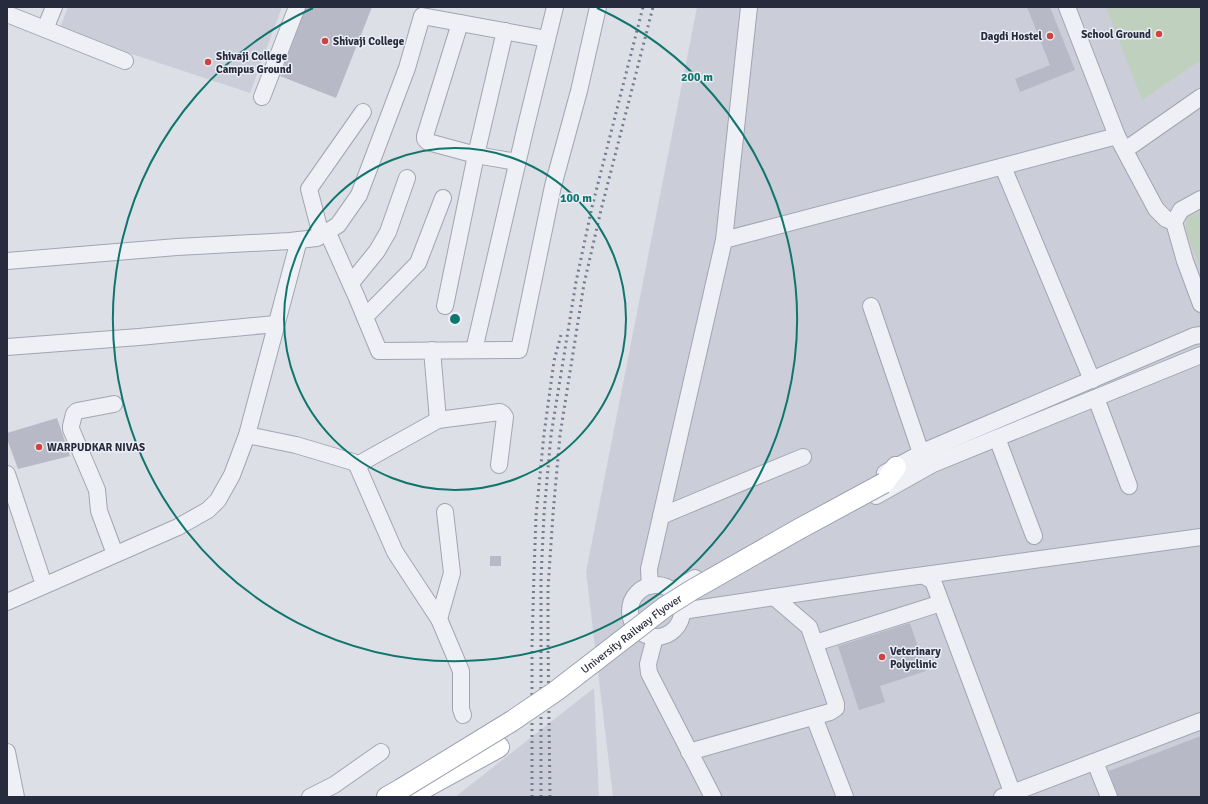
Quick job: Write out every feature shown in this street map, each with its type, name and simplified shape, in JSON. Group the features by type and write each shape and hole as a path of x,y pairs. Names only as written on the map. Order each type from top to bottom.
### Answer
{"main road":[{"name":"University Railway Flyover","path":"387,797 512,721 556,691 665,607 692,590 805,525 900,474"},
{"path":"408,797 499,747"}],"street":[{"path":"45,29 54,7"},
{"path":"262,97 296,7"},
{"path":"474,350 517,162 555,7"},
{"path":"363,112 309,189 324,233 351,283 379,351 519,350 553,186 579,91 598,7"},
{"path":"650,586 649,569 724,240 749,7"},
{"path":"1067,7 1117,136 1156,208 1166,219 1174,222"},
{"path":"7,261 177,247 317,238 338,224 359,194 407,68 422,16 445,13 460,23 547,39"},
{"path":"7,14 125,61"},
{"path":"460,23 425,139 428,142 476,155 517,162"},
{"path":"445,306 476,155 505,32"},
{"path":"1125,150 1201,96"},
{"path":"724,240 1117,136"},
{"path":"1003,167 1092,380"},
{"path":"351,283 377,251 388,232 407,178"},
{"path":"365,317 418,262 444,198"},
{"path":"1201,199 1181,210 1174,222 1185,261 1201,304"},
{"path":"7,602 178,528 208,510 218,500 232,475 247,435 299,240"},
{"path":"871,306 925,460"},
{"path":"7,347 139,337 276,324"},
{"path":"678,602 925,460 1092,380 1194,336 1201,335"},
{"path":"432,350 438,420"},
{"path":"925,460 997,438 1201,355"},
{"path":"1096,398 1129,486"},
{"path":"114,404 77,411 74,414 71,426 97,490 99,512 115,554"},
{"path":"357,465 438,420 500,412 504,417 499,465"},
{"path":"247,435 296,446 353,462 357,465 396,552 439,619 460,671 461,709 463,715"},
{"path":"997,438 1034,536"},
{"path":"661,516 803,457"},
{"path":"7,474 44,586"},
{"path":"439,619 452,573 445,512"},
{"path":"678,602 774,597 1201,537"},
{"path":"924,576 933,581 1009,796 1201,721"},
{"path":"658,585 665,587 678,602 681,619 673,632 666,636 651,637 643,634 637,629 630,615 632,600 643,589 650,586 658,585"},
{"path":"689,752 814,717 830,712 836,708 836,704 809,627 774,597"},
{"path":"815,643 941,603"},
{"path":"655,637 648,664 649,673 713,797"},
{"path":"814,717 845,797"},
{"path":"7,752 16,797"},
{"path":"310,797 334,785 382,752"},
{"path":"1095,762 1109,797"}],"shaded area":[{"name":"Shivaji College Campus Ground","path":"68,7 282,7 250,93 59,30"},
{"path":"697,7 1201,7 1201,797 613,797 586,572"},
{"path":"594,688 599,797 455,797"}],"green space":[{"name":"School Ground","path":"1106,7 1201,7 1201,60 1142,100"},
{"path":"1201,212 1201,269 1186,232 1187,217"}],"building":[{"name":"Shivaji College","path":"306,7 372,7 336,98 280,76"},
{"name":"Dagdi Hostel","path":"1027,7 1050,7 1075,70 1020,92 1015,79 1050,65"},
{"name":"WARPUDKAR NIVAS","path":"57,418 70,456 18,469 7,439 7,433"},
{"path":"490,556 501,556 501,566 490,566"},
{"name":"Veterinary Polyclinic","path":"910,623 926,671 880,686 885,702 859,710 838,646"},
{"path":"1201,736 1201,797 1118,797 1109,771"}],"railway":[{"path":"541,797 541,578 544,514 551,435 576,282 592,207 643,7"},
{"path":"550,797 548,588 560,435 584,284 601,210 653,7"},
{"path":"532,797 532,645 536,516 544,434 554,361 562,331"}],"place":[{"name":"School Ground","path":"1159,34"},
{"name":"Dagdi Hostel","path":"1050,36"},
{"name":"Shivaji College","path":"325,41"},
{"name":"Shivaji College Campus Ground","path":"208,62"},
{"name":"WARPUDKAR NIVAS","path":"39,447"},
{"name":"Veterinary Polyclinic","path":"882,657"}]}
